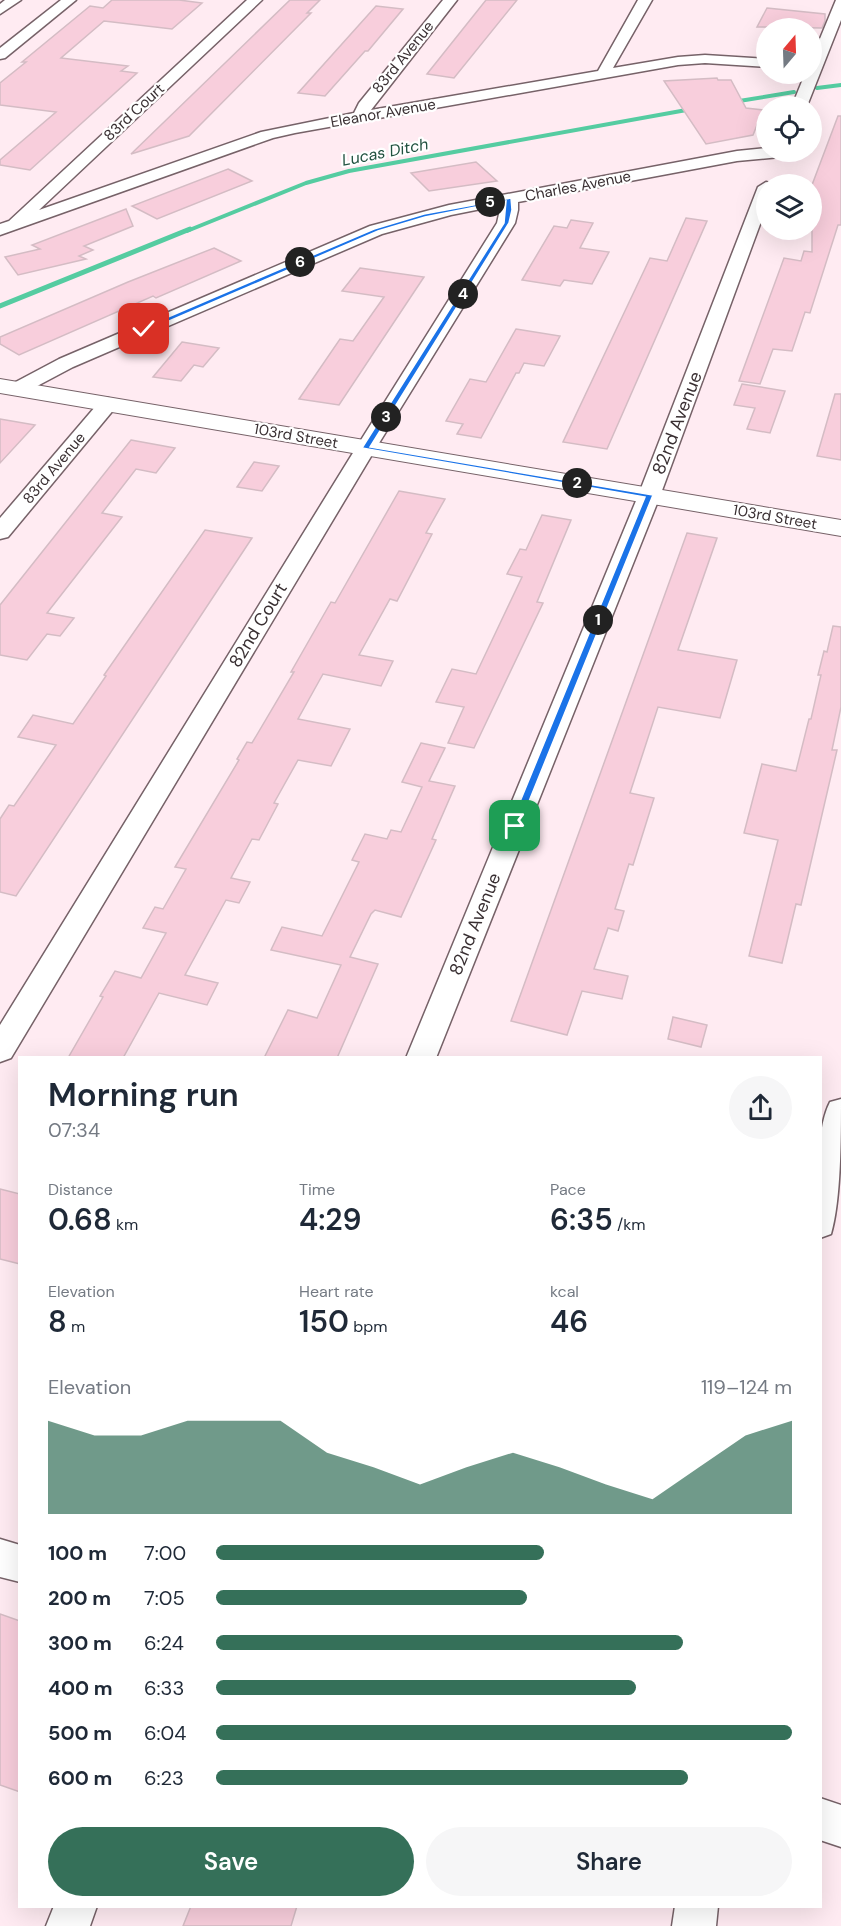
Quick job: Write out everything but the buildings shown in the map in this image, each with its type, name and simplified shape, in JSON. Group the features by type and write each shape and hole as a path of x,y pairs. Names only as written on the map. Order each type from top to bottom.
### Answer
{"street":[{"path":"0,10 14,0"},
{"path":"0,55 69,0"},
{"name":"83rd Court","path":"6,228 255,0"},
{"name":"83rd Avenue","path":"361,117 364,106 450,0"},
{"path":"604,74 607,64 645,0"},
{"path":"822,53 836,30 841,3"},
{"name":"Eleanor Avenue","path":"6,228 267,135 678,61 705,59 756,62"},
{"name":"Charles Avenue","path":"8,387 376,230 424,215 756,154"},
{"name":"82nd Court","path":"0,1050 366,448 507,223 510,210 508,199"},
{"name":"82nd Avenue","path":"422,1056 649,495 756,215"},
{"name":"103rd Street","path":"8,387 841,528"},
{"name":"83rd Avenue","path":"0,532 108,404"},
{"path":"822,1213 841,1111"},
{"path":"0,1558 18,1563"},
{"path":"822,1820 841,1826"},
{"path":"68,1926 75,1908"},
{"path":"694,1926 698,1908"}],"waterway":[{"name":"Lucas Ditch","path":"817,88 841,85"},
{"name":"Lucas Ditch","path":"733,102 794,92"},
{"name":"Lucas Ditch","path":"187,231 306,183 349,171 692,109"},
{"name":"Lucas Ditch","path":"0,306 190,229"}],"route":[{"path":"144,329 376,230 424,215 508,199 510,210 507,223 366,448 649,495 515,826"}]}
